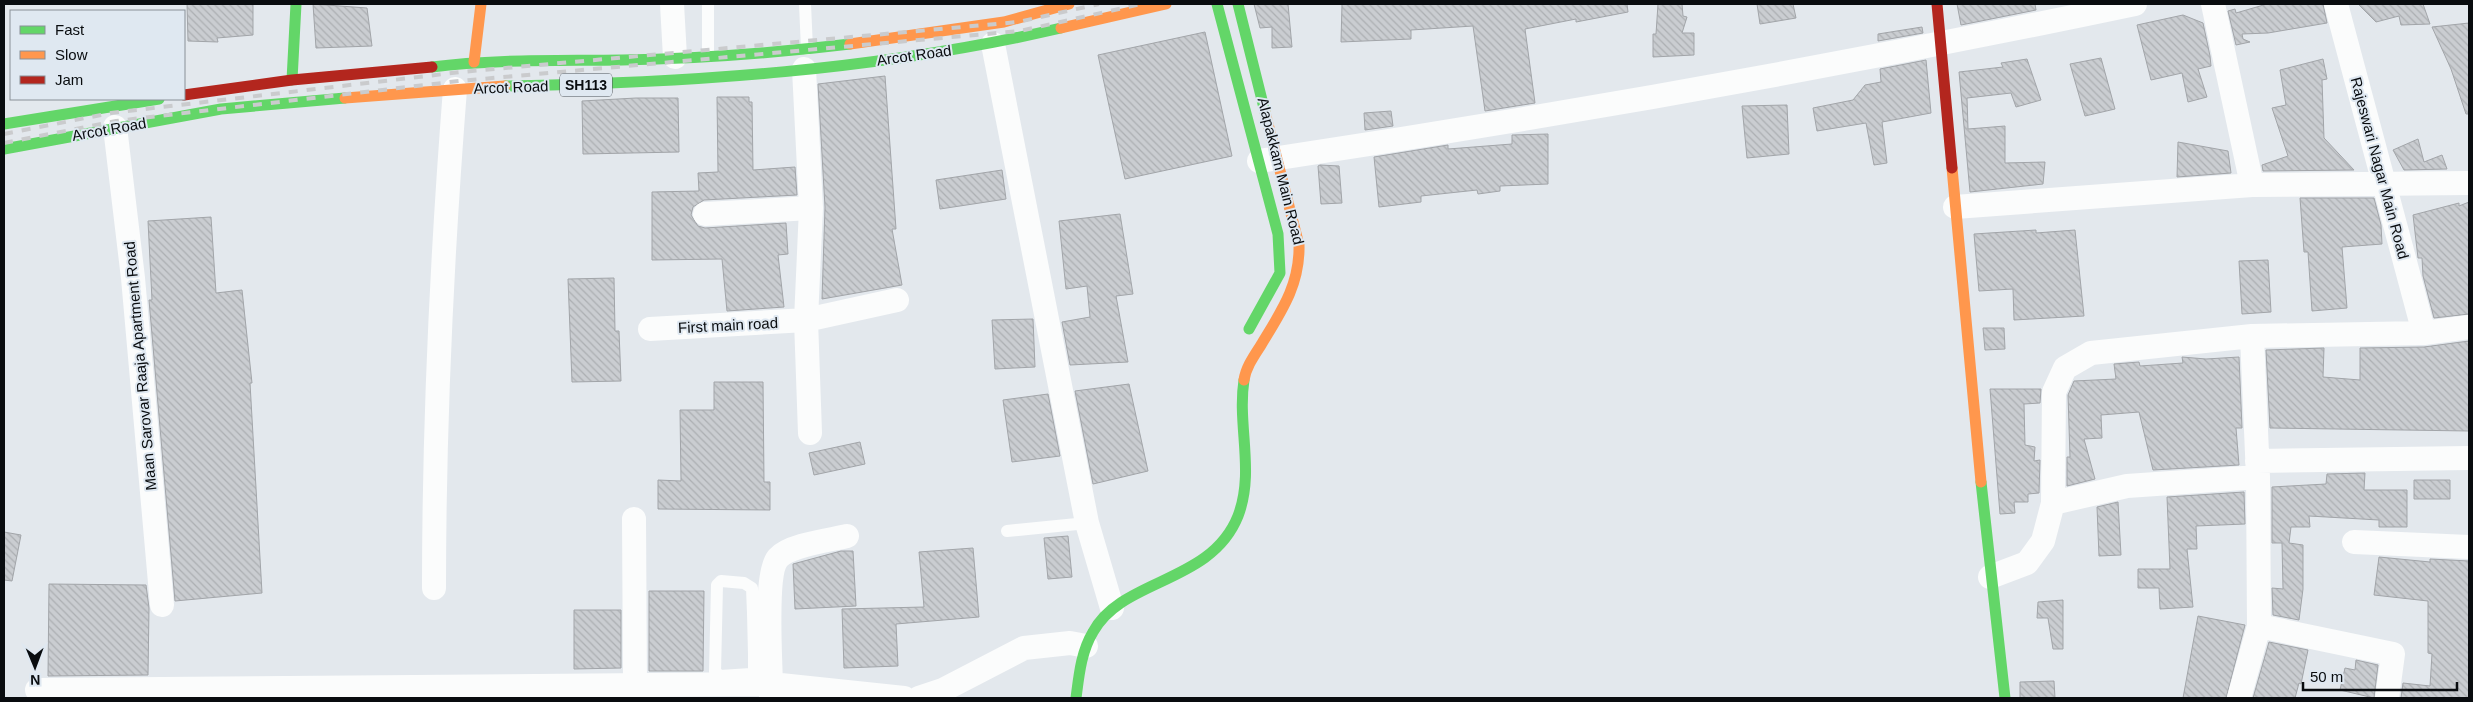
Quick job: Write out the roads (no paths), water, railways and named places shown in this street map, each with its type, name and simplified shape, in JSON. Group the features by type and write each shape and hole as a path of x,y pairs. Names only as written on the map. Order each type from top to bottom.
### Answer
{"main road":[{"path":"292,80 296,4"},
{"path":"474,62 481,4"},
{"name":"Arcot Road","path":"4,149 221,109 455,89 604,84 765,75 806,59 1004,22 1069,4"},
{"name":"Arcot Road","path":"185,95 292,80 375,74 474,62 708,55 806,59 938,53 993,44 1166,4"},
{"name":"Alapakkam Main Road","path":"1076,698 1078,677 1074,642 1098,622 1109,596 1188,569 1214,550 1227,535 1242,501 1246,482 1242,390 1246,372 1294,291 1300,270 1300,246 1217,4"},
{"name":"Alapakkam Main Road","path":"1238,4 1269,160 1278,234 1280,273 1243,339"},
{"path":"1937,4 1990,578 2005,698"},
{"name":"Arcot Road","path":"4,124 153,100"}],"street":[{"path":"672,4 675,57"},
{"path":"1269,160 1721,86 1941,44 2134,4"},
{"path":"2213,4 2252,185"},
{"name":"Rajeswari Nagar Main Road","path":"2336,4 2424,333"},
{"path":"993,44 1087,523 1109,596"},
{"path":"806,59 811,208 806,320 810,432"},
{"path":"434,588 434,462 445,220 455,89"},
{"name":"Maan Sarovar Raaja Apartment Road","path":"115,128 133,278 162,605"},
{"path":"1956,207 2252,185 2469,182"},
{"path":"705,214 811,208"},
{"name":"First main road","path":"650,329 806,320 897,300"},
{"path":"1990,578 2027,563 2033,558 2044,541 2053,503 2054,392 2065,368 2091,353 2252,336 2424,333 2469,327"},
{"path":"2239,698 2259,626 2257,469 2252,336"},
{"path":"2053,503 2127,486 2257,469 2469,458"},
{"path":"634,519 646,689"},
{"path":"771,691 762,653 762,614 770,577 778,558 793,549 847,536"},
{"path":"2354,542 2469,547"},
{"path":"2259,626 2394,654 2386,698"},
{"path":"919,698 942,690 1024,648 1074,642"},
{"path":"37,690 523,692 646,689 771,691 904,698"}],"lane":[{"path":"708,4 708,55"},
{"path":"805,4 806,59"},
{"path":"1007,531 1087,523"},
{"path":"762,614 752,588 744,583 721,581 717,585 715,672 720,676 751,674 762,653"}],"railway":[{"path":"4,134 111,113 461,72 1018,22 1099,4"},
{"path":"4,143 116,121 459,81 1020,31 1141,4"}]}
